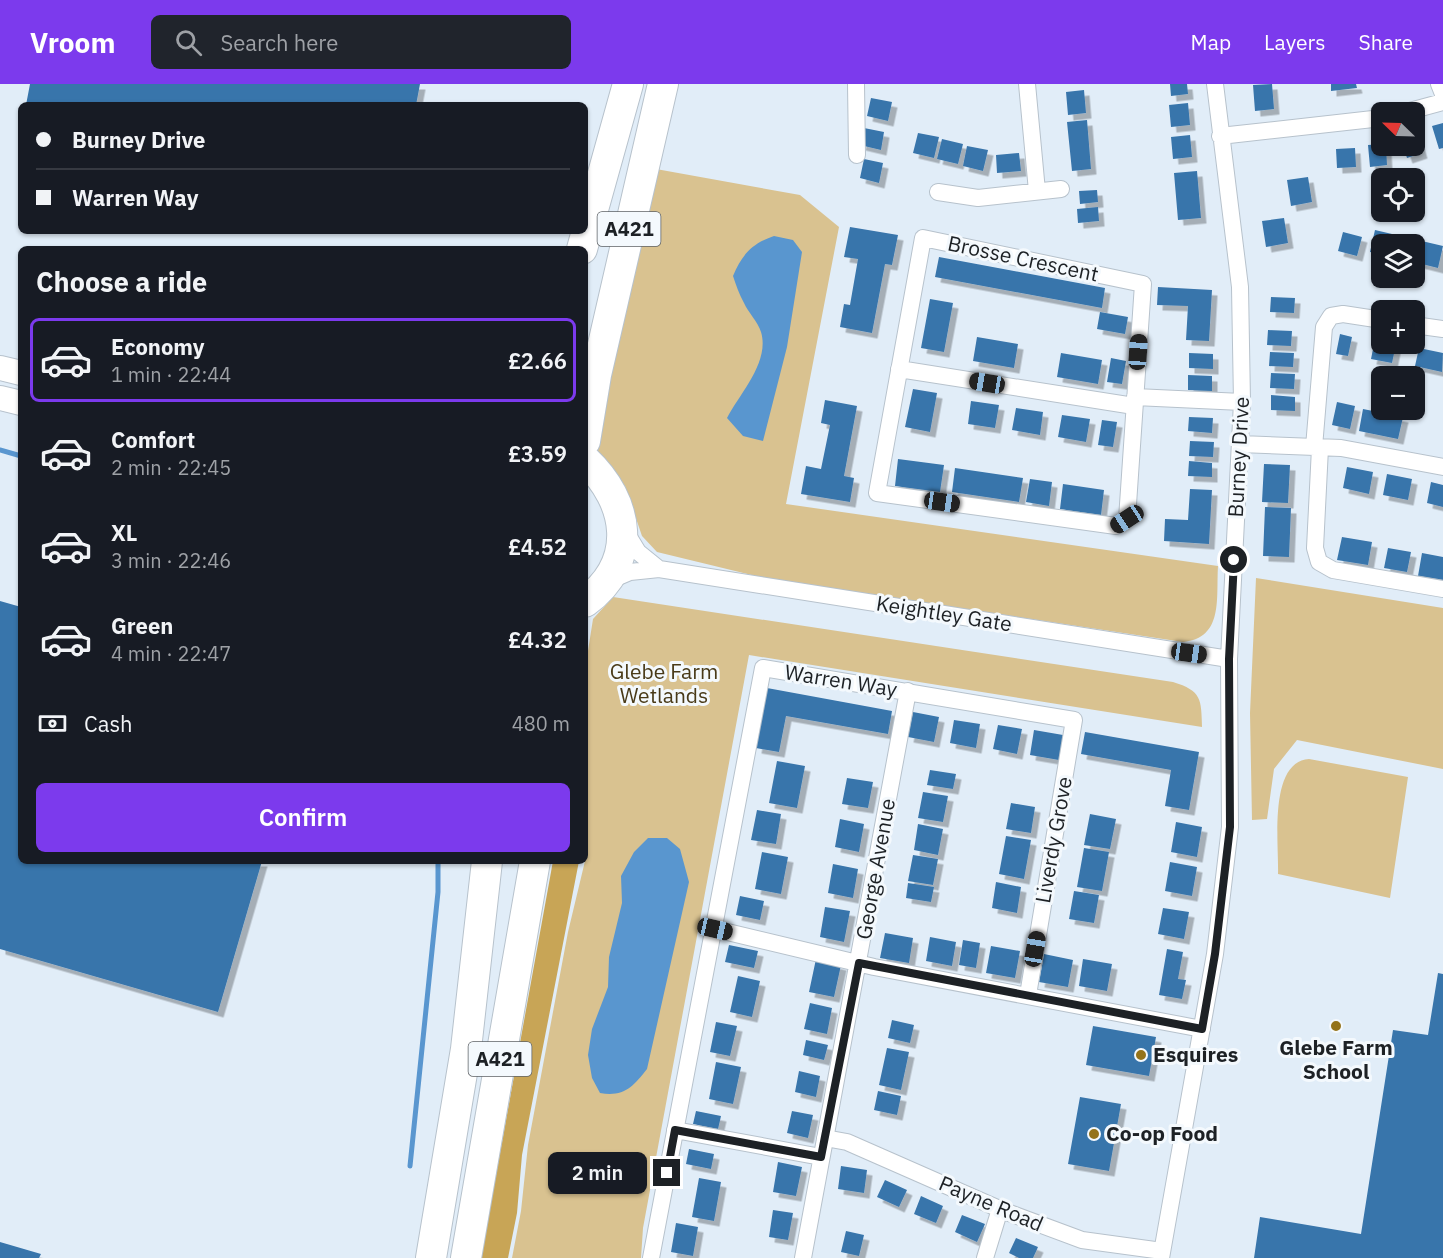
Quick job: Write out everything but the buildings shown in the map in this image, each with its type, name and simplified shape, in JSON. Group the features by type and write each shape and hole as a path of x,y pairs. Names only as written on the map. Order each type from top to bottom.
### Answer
{"highway":[{"name":"A421","path":"588,227 628,84"},
{"name":"A421","path":"588,423 596,375 663,84"},
{"path":"588,463 604,478 617,500 622,525 618,555 595,592"},
{"name":"A421","path":"431,1258 466,1049 488,864"},
{"name":"A421","path":"466,1258 534,864"}],"street":[{"path":"856,84 857,155"},
{"path":"1027,84 1036,191"},
{"name":"Burney Drive","path":"1162,1255 1215,954 1230,827 1229,659 1242,402 1240,287 1215,84"},
{"path":"1439,84 1443,94"},
{"path":"1425,107 1443,102"},
{"path":"1220,136 1371,119"},
{"path":"938,192 978,198 1061,189"},
{"name":"Brosse Crescent","path":"899,369 923,238 1143,284 1135,401"},
{"path":"1371,318 1343,314 1331,316 1324,327 1317,447 1315,548 1319,562 1333,570 1443,589"},
{"path":"1425,327 1443,329"},
{"path":"0,368 18,372"},
{"path":"1135,401 1127,519 1116,526 877,493 899,369 1135,401 1242,402"},
{"path":"0,398 18,402"},
{"path":"1240,444 1341,448 1443,467"},
{"path":"622,525 638,552 659,569"},
{"name":"Keightley Gate","path":"595,592 630,572 659,569 1229,659"},
{"name":"Warren Way","path":"651,1258 763,668 1074,720"},
{"name":"George Avenue","path":"803,1258 908,692"},
{"name":"Liverdy Grove","path":"1028,995 1074,720"},
{"path":"715,929 859,963 1202,1029"},
{"path":"675,1130 821,1157"},
{"name":"Payne Road","path":"825,1138 847,1142 1000,1209 1082,1240 1162,1255"},
{"path":"985,1258 1000,1209"}],"green space":[{"path":"656,169 800,195 839,227 786,504 1218,566 1217,603 1212,625 1196,639 1183,642 768,579 657,552 642,536 625,486 592,449"},
{"path":"1256,578 1443,608 1443,769 1297,740 1274,769 1267,819 1252,820 1250,713"},
{"name":"Glebe Farm Wetlands","path":"613,597 1173,682 1190,689 1198,697 1202,727 749,655 643,1228 641,1258 512,1258 521,1211 528,1145 568,932 584,864 588,864 588,651 593,619"},
{"path":"1309,759 1408,777 1390,898 1278,874 1277,825 1281,789 1287,774 1296,764"}],"shaded area":[{"path":"552,864 578,864 522,1155 517,1213 508,1258 481,1258"}],"water":[{"path":"774,236 793,240 802,252 787,347 763,441 743,436 727,418 758,366 763,343 760,328 742,300 733,276 748,251"},
{"path":"648,838 667,838 680,849 689,882 647,1069 637,1081 622,1092 600,1093 592,1078 588,1055 592,1029 608,987 609,957 622,903 621,876 634,852"}],"waterway":[{"path":"0,450 18,455"},
{"path":"410,1166 438,892 438,864"}],"place":[{"name":"Glebe Farm School","path":"1336,1026"},
{"name":"Esquires","path":"1141,1055"},
{"name":"Co-op Food","path":"1094,1134"}],"route":[{"path":"667,1173 675,1130 821,1157 859,963 1202,1029 1215,954 1230,827 1229,659 1234,560"}]}
